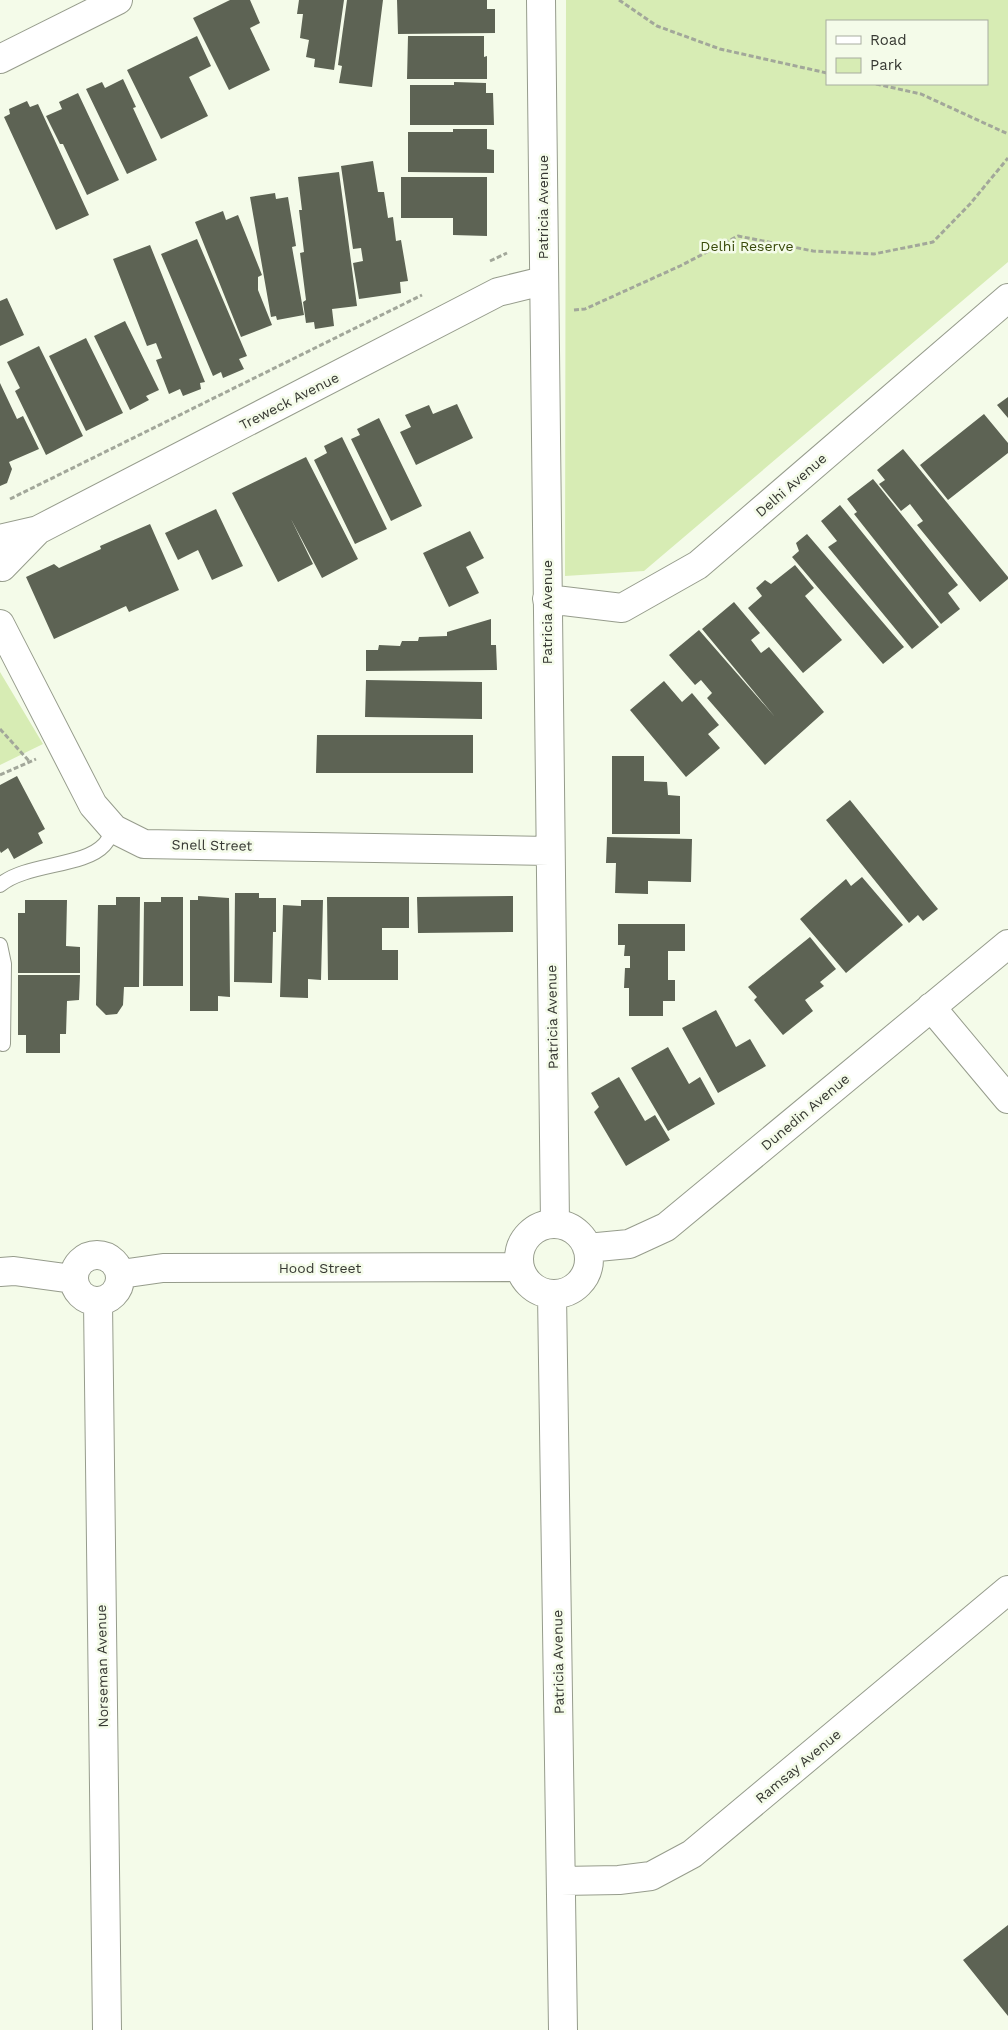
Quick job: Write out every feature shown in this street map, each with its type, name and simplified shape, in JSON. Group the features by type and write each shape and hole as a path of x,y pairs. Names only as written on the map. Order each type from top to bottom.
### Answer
{"street":[{"path":"0,59 118,0"},
{"name":"Patricia Avenue","path":"541,0 543,281 546,325 549,851 554,1224"},
{"name":"Treweck Avenue","path":"0,539 38,530 498,292 543,281"},
{"name":"Delhi Avenue","path":"547,599 622,608 698,565 1008,298"},
{"name":"Treweck Avenue","path":"1,571 38,530"},
{"name":"Snell Street","path":"0,624 93,805 114,829 144,844 549,851"},
{"name":"Dunedin Avenue","path":"587,1248 629,1244 666,1226 1008,944"},
{"path":"931,1007 1008,1099"},
{"path":"554,1224 561,1224 572,1229 581,1237 587,1248 589,1262 584,1277 571,1289 552,1294 538,1291 526,1281 519,1267 520,1248 528,1234 538,1227 554,1224"},
{"path":"95,1255 108,1257 115,1262 121,1274 121,1283 118,1290 112,1297 98,1302 82,1297 76,1289 74,1279 75,1270 82,1260 95,1255"},
{"name":"Hood Street","path":"121,1274 163,1268 519,1267"},
{"path":"0,1272 74,1279"},
{"name":"Patricia Avenue","path":"552,1294 563,2030"},
{"name":"Norseman Avenue","path":"98,1302 107,2030"},
{"name":"Ramsay Avenue","path":"561,1881 619,1880 651,1876 692,1854 1008,1590"}],"lane":[{"path":"0,884 8,878 52,864 83,858 103,846 114,829"},
{"path":"0,945 4,964 5,987 3,1044"}],"path":[{"path":"619,0 657,26 711,45 826,73"},
{"path":"880,85 921,94 1008,134"},
{"path":"566,310 585,309 680,266 738,236 813,251 874,254 932,242 970,204 1008,158"},
{"path":"489,262 507,253"},
{"path":"10,499 427,293"},
{"path":"0,729 29,761"},
{"path":"0,775 38,758"}],"green space":[{"name":"Delhi Reserve","path":"566,0 1008,0 1008,262 644,571 565,576"},
{"path":"0,672 43,744 0,765"}],"building":[{"path":"230,0 250,0 260,23 250,28 270,70 229,90 193,18"},
{"path":"299,0 344,0 334,70 314,67 315,59 306,57 309,40 300,38 303,14 297,14"},
{"path":"347,0 383,0 372,87 339,83 342,66 338,65"},
{"path":"397,0 487,0 487,9 495,9 495,33 398,34"},
{"path":"197,36 211,66 189,77 208,116 161,139 127,70"},
{"path":"408,36 484,36 484,57 487,56 487,79 407,79"},
{"path":"123,79 136,107 133,108 157,160 127,174 86,89 102,82 105,88"},
{"path":"454,82 486,83 486,93 493,93 494,125 410,125 410,85 454,85"},
{"path":"78,93 119,180 87,195 63,144 60,144 46,116 62,109 59,102"},
{"path":"27,101 30,107 38,104 89,215 56,230 4,117 10,114 9,109"},
{"path":"453,129 487,129 487,149 494,150 494,173 408,172 408,132 453,132"},
{"path":"373,161 378,192 384,192 388,218 393,217 396,241 401,240 408,281 400,282 401,293 359,299 353,263 363,261 361,248 353,249 341,166"},
{"path":"339,172 357,306 332,309 334,326 315,329 314,322 306,323 303,302 306,300 300,253 304,252 299,210 302,210 298,177"},
{"path":"401,177 487,177 487,236 453,235 453,218 401,218"},
{"path":"275,193 276,199 288,197 296,246 292,247 304,315 277,320 276,316 271,317 250,197"},
{"path":"223,211 226,220 238,215 262,275 258,277 258,290 272,325 241,337 195,222"},
{"path":"197,239 247,356 239,359 244,369 223,378 221,372 213,376 161,254"},
{"path":"150,245 205,382 200,383 201,389 183,396 180,389 169,394 156,360 162,358 156,343 147,346 113,259"},
{"path":"7,298 24,335 0,346 0,301"},
{"path":"125,321 159,390 146,396 149,400 130,410 94,336"},
{"path":"86,338 123,413 86,431 49,356"},
{"path":"39,346 83,436 46,455 15,391 20,388 7,362"},
{"path":"0,383 17,419 23,416 39,449 9,462 12,469 7,483 0,486"},
{"path":"1008,397 1008,418 997,405"},
{"path":"457,404 473,438 416,465 400,432 411,427 405,415 429,405 433,414"},
{"path":"984,414 1008,443 1008,453 948,500 920,465"},
{"path":"379,418 422,506 391,521 351,439 360,435 357,429"},
{"path":"342,437 387,529 355,544 314,460 327,453 324,446"},
{"path":"903,449 1008,577 980,602 917,525 923,521 910,504 901,511 879,484 885,480 877,470"},
{"path":"306,457 358,559 322,578 291,519 313,564 278,582 232,493"},
{"path":"873,479 958,585 948,593 960,609 941,624 854,514 857,512 847,499"},
{"path":"840,505 939,627 912,649 828,547 837,541 821,521"},
{"path":"216,509 243,566 212,580 198,550 178,560 165,533"},
{"path":"150,524 179,590 129,612 126,606 54,639 26,577 54,564 59,568 101,549 100,546"},
{"path":"470,531 484,558 466,567 479,593 449,607 423,553"},
{"path":"807,534 904,647 883,664 792,557 799,551 796,543"},
{"path":"795,565 814,588 805,596 842,640 803,673 748,608 762,596 756,588 765,580 771,584"},
{"path":"734,602 760,633 751,640 761,653 769,647 824,712 765,765 707,698 712,693 701,680 695,685 669,655 699,630 775,717 702,629"},
{"path":"491,619 491,645 496,645 497,670 366,671 366,650 378,650 379,645 400,646 402,641 418,641 419,637 447,636 447,632"},
{"path":"366,680 482,682 482,719 365,717"},
{"path":"664,681 682,702 692,693 719,725 708,734 720,748 686,777 630,710"},
{"path":"317,735 473,735 473,773 316,773"},
{"path":"612,756 644,756 644,781 667,782 668,795 680,796 680,834 612,834"},
{"path":"17,776 45,829 38,833 43,843 14,859 8,848 1,853 0,851 0,785"},
{"path":"850,800 938,909 923,921 918,915 909,923 826,820"},
{"path":"607,837 692,839 691,882 648,881 648,894 615,893 616,863 606,863"},
{"path":"862,877 903,925 846,973 800,919 846,879 851,886"},
{"path":"235,893 259,893 259,898 276,898 276,932 273,932 272,983 234,982"},
{"path":"198,896 229,898 230,997 218,996 218,1011 190,1011 190,900 198,900"},
{"path":"513,896 513,932 418,933 417,897"},
{"path":"116,897 140,897 139,987 124,987 123,1005 117,1014 106,1015 96,1005 98,905 116,905"},
{"path":"161,897 183,897 183,986 143,986 144,902 161,902"},
{"path":"327,897 409,897 409,928 382,928 382,950 398,950 398,980 328,980"},
{"path":"25,900 67,900 66,946 80,947 80,973 18,973 18,913 25,913"},
{"path":"301,900 323,900 321,980 308,979 308,998 280,997 283,905 301,906"},
{"path":"618,924 685,924 685,951 668,951 668,980 675,980 675,1001 663,1001 663,1016 629,1016 629,988 624,988 625,968 630,968 630,956 624,956 625,945 618,945"},
{"path":"810,937 836,969 820,982 824,986 805,1000 813,1011 783,1035 754,1000 757,997 748,987"},
{"path":"18,975 80,975 79,1000 67,1001 66,1034 60,1034 60,1053 26,1053 26,1035 18,1035"},
{"path":"716,1010 736,1047 750,1039 766,1066 718,1093 682,1028"},
{"path":"668,1047 689,1084 700,1077 715,1104 668,1131 631,1068"},
{"path":"619,1077 645,1121 655,1115 670,1140 626,1166 594,1112 599,1107 591,1093"},
{"path":"1008,1925 1008,2016 963,1960"}]}
